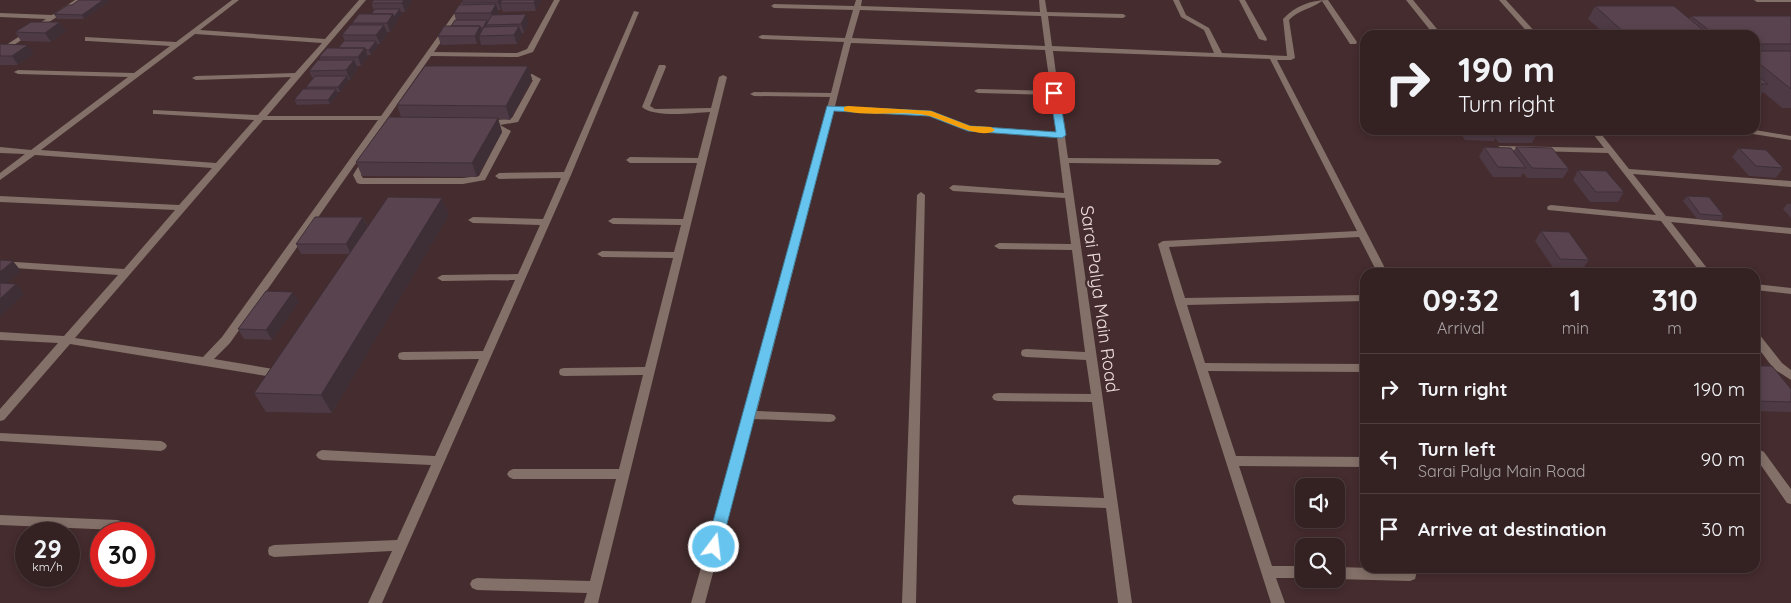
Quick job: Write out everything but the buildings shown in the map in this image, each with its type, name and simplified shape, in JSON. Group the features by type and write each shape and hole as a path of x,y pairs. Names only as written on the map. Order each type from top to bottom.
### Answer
{"street":[{"path":"0,52 80,0"},
{"path":"0,177 236,0"},
{"path":"0,417 363,0"},
{"path":"409,90 429,54 467,0"},
{"path":"429,54 518,55 530,50 557,0"},
{"name":"Sarai Palya Main Road","path":"1042,0 1125,603"},
{"path":"1176,0 1183,16 1207,29 1219,55"},
{"path":"1242,0 1263,39"},
{"path":"762,37 1291,58 1285,20 1294,11 1319,0"},
{"path":"1325,0 1354,42"},
{"path":"1409,0 1434,30"},
{"path":"1502,0 1529,30"},
{"path":"1757,0 1791,0"},
{"path":"698,603 750,415 834,95 846,40 858,4"},
{"path":"774,6 858,4 1123,16"},
{"path":"375,603 567,175 636,12"},
{"path":"0,15 53,18"},
{"path":"194,32 327,41"},
{"path":"88,39 178,44"},
{"path":"1272,57 1380,268"},
{"path":"662,67 646,107 654,111 714,110"},
{"path":"18,72 137,75"},
{"path":"196,78 298,75"},
{"path":"351,164 366,161 357,175 360,180 463,181 482,178 507,131 497,127 480,125 515,120 537,79 532,76 514,76"},
{"path":"591,603 723,77"},
{"path":"205,362 226,340 382,118 419,82"},
{"path":"978,91 1054,93"},
{"path":"754,94 834,95"},
{"path":"830,108 931,114 968,128 1062,135"},
{"path":"156,112 261,118 382,118"},
{"path":"1760,133 1791,138"},
{"path":"1598,135 1702,268"},
{"path":"1494,148 1611,151"},
{"path":"0,150 219,166"},
{"path":"630,160 702,161"},
{"path":"1064,160 1218,162"},
{"path":"1627,171 1791,184"},
{"path":"499,176 567,175"},
{"path":"953,188 1069,196"},
{"path":"910,603 921,195"},
{"path":"0,198 182,208"},
{"path":"1551,208 1791,231"},
{"path":"473,220 546,222"},
{"path":"613,221 686,222"},
{"path":"1278,603 1180,302 1163,244 1361,234"},
{"path":"999,246 1076,248"},
{"path":"602,254 678,255"},
{"path":"0,264 126,272"},
{"path":"442,278 521,277"},
{"path":"1760,288 1791,291"},
{"path":"1180,302 1360,298"},
{"path":"0,336 67,340 279,374"},
{"path":"1760,343 1778,366 1791,376"},
{"path":"1026,353 1091,356"},
{"path":"403,356 487,355"},
{"path":"1201,367 1360,368"},
{"path":"1763,367 1791,367"},
{"path":"564,372 649,371"},
{"path":"998,398 1097,398"},
{"path":"750,415 830,418"},
{"path":"0,437 160,446"},
{"path":"322,455 440,461"},
{"path":"1760,455 1791,499"},
{"path":"1232,461 1360,462"},
{"path":"513,474 623,474"},
{"path":"1018,500 1111,504"},
{"path":"0,520 90,524"},
{"path":"274,551 401,545"},
{"path":"1268,572 1295,572"},
{"path":"1345,573 1410,575"},
{"path":"477,584 595,587"}],"slow traffic":[{"path":"848,109 931,114 968,128 991,130"}],"route":[{"path":"714,547 830,108 931,114 968,128 1062,135 1054,93"}]}
